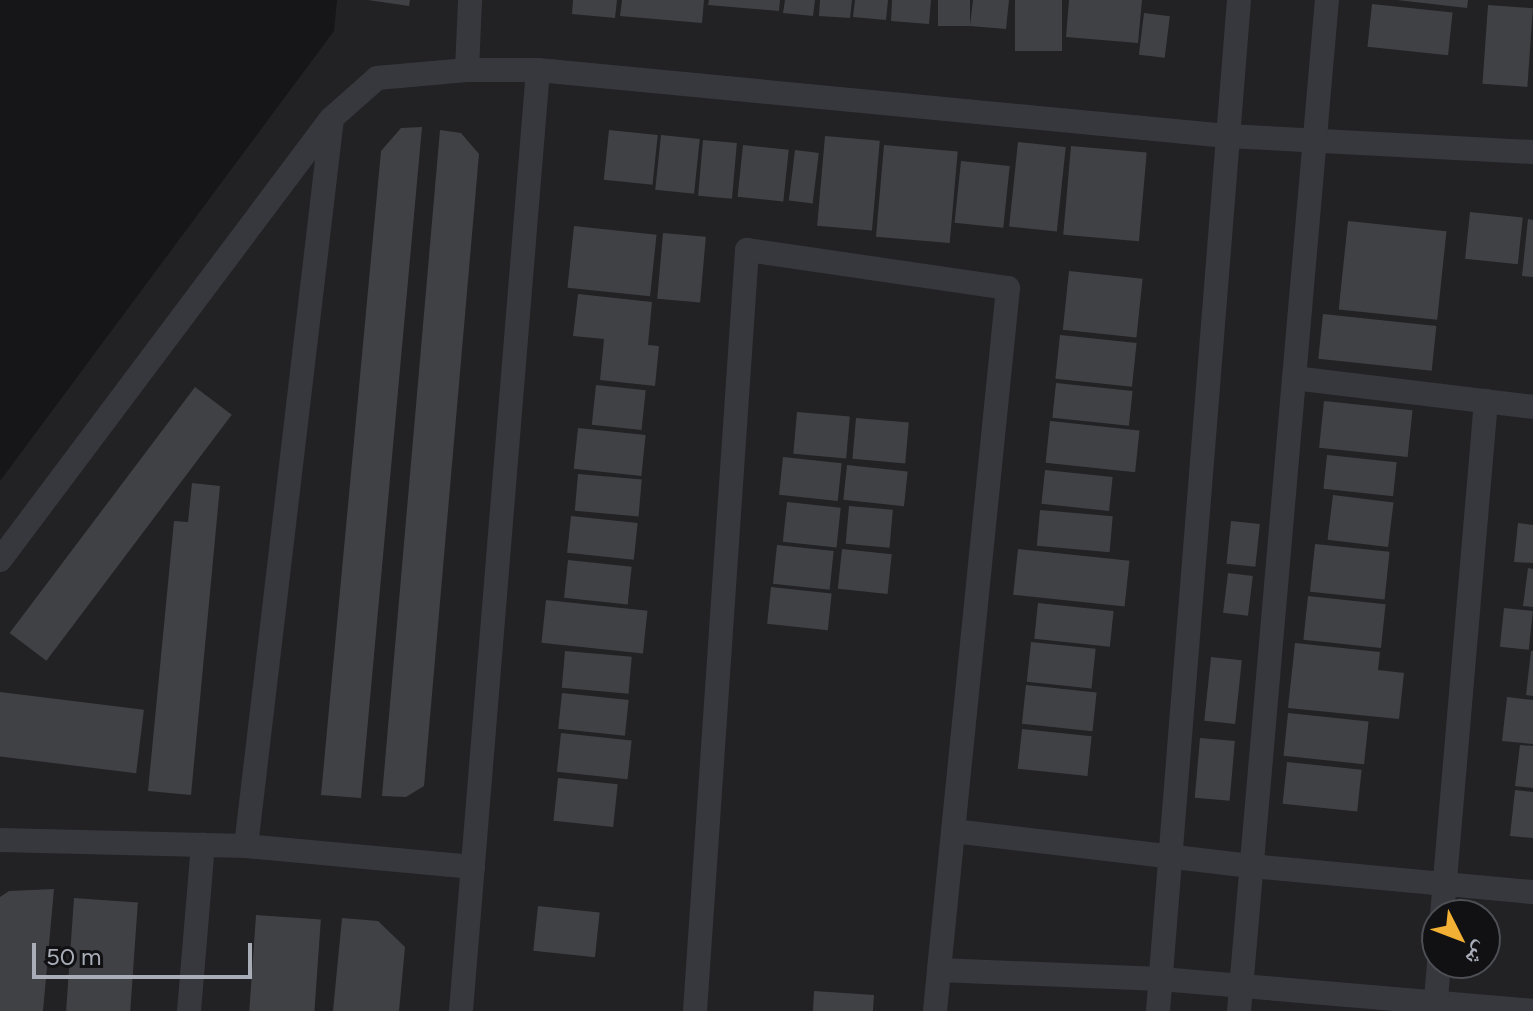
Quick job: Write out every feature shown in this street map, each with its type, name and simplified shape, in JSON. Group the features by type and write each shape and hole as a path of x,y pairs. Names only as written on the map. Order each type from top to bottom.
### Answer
{"street":[{"path":"467,70 470,0"},
{"path":"1158,1011 1239,0"},
{"path":"1239,1011 1327,0"},
{"path":"0,560 332,118 377,78 467,70 538,70 1227,136 1316,138 1533,152"},
{"path":"461,1011 538,70"},
{"path":"246,846 332,118"},
{"path":"695,1011 747,250 1008,288 935,1011"},
{"path":"1294,378 1533,407"},
{"path":"1444,899 1486,401"},
{"path":"953,831 1251,866 1533,892"},
{"path":"0,840 246,846 473,867"},
{"path":"189,1011 203,845"},
{"path":"939,970 1161,979 1435,1007 1533,1011"},
{"path":"1435,1007 1438,979"}],"shaded area":[{"path":"337,0 1533,0 1533,1011 0,1011 0,481 334,31"}],"building":[{"path":"368,0 410,0 409,6"},
{"path":"573,0 617,0 615,18 572,14"},
{"path":"622,0 704,0 702,23 620,16"},
{"path":"709,0 780,0 779,11 708,5"},
{"path":"785,0 815,0 813,16 783,13"},
{"path":"820,0 852,0 850,18 819,16"},
{"path":"855,0 888,0 886,20 853,17"},
{"path":"892,0 931,0 929,24 891,21"},
{"path":"938,0 970,0 970,26 938,26"},
{"path":"973,0 1009,0 1006,29 970,26"},
{"path":"1015,0 1062,0 1062,51 1015,51"},
{"path":"1069,0 1142,0 1138,43 1066,37"},
{"path":"1397,0 1468,0 1467,8"},
{"path":"1372,4 1453,12 1448,55 1368,47"},
{"path":"1488,5 1533,8 1527,87 1482,84"},
{"path":"1144,13 1170,16 1165,58 1139,55"},
{"path":"422,127 361,798 321,795 381,151 401,128"},
{"path":"440,130 461,133 479,154 424,786 406,797 382,796"},
{"path":"609,130 658,135 653,185 604,180"},
{"path":"661,135 700,139 694,194 655,190"},
{"path":"825,136 880,141 872,230 817,226"},
{"path":"703,140 737,143 732,199 698,196"},
{"path":"1018,142 1066,147 1057,232 1009,227"},
{"path":"743,145 789,150 783,202 738,197"},
{"path":"884,145 958,151 950,243 876,237"},
{"path":"1071,146 1147,153 1139,241 1063,235"},
{"path":"795,150 819,153 813,204 789,201"},
{"path":"961,161 1010,166 1003,228 955,223"},
{"path":"1470,212 1523,218 1518,264 1465,259"},
{"path":"1528,219 1533,220 1533,277 1522,276"},
{"path":"1348,221 1446,231 1437,320 1339,310"},
{"path":"574,226 657,235 650,296 568,288"},
{"path":"663,233 706,237 700,302 657,299"},
{"path":"1069,271 1143,279 1136,337 1063,330"},
{"path":"578,294 652,302 648,345 659,346 655,386 600,380 604,339 573,336"},
{"path":"1323,314 1436,326 1432,371 1318,359"},
{"path":"1060,335 1137,343 1132,387 1055,379"},
{"path":"1056,383 1133,391 1129,426 1052,418"},
{"path":"596,385 646,390 642,430 592,425"},
{"path":"195,387 232,415 46,661 10,633"},
{"path":"1324,401 1413,410 1408,457 1319,448"},
{"path":"797,412 850,417 846,458 793,454"},
{"path":"856,418 909,423 905,463 852,459"},
{"path":"1050,421 1140,430 1135,472 1046,463"},
{"path":"578,428 646,435 641,476 574,469"},
{"path":"1327,455 1397,462 1393,496 1323,489"},
{"path":"783,457 842,463 838,501 779,495"},
{"path":"847,465 908,471 904,506 843,500"},
{"path":"1045,470 1113,477 1109,511 1041,504"},
{"path":"578,474 642,480 639,516 575,511"},
{"path":"192,483 220,486 191,795 148,791 174,521 188,522"},
{"path":"1333,495 1394,502 1388,547 1328,540"},
{"path":"787,502 841,508 837,547 783,542"},
{"path":"849,506 893,510 890,548 846,544"},
{"path":"1040,510 1113,516 1110,552 1037,546"},
{"path":"571,516 638,523 634,560 567,553"},
{"path":"1231,521 1260,524 1255,567 1227,564"},
{"path":"1518,523 1533,525 1533,563 1514,562"},
{"path":"1315,544 1390,552 1385,600 1310,592"},
{"path":"777,545 834,551 830,590 773,584"},
{"path":"842,549 892,554 888,594 838,589"},
{"path":"1018,549 1129,561 1125,606 1013,595"},
{"path":"568,560 632,567 628,604 564,598"},
{"path":"1528,568 1533,569 1533,607 1523,606"},
{"path":"1228,573 1253,576 1248,616 1223,613"},
{"path":"771,587 832,593 828,630 767,624"},
{"path":"1308,596 1386,604 1381,648 1303,640"},
{"path":"546,600 647,611 643,653 542,643"},
{"path":"1038,603 1114,611 1110,647 1034,639"},
{"path":"1504,608 1533,611 1529,650 1500,647"},
{"path":"1031,642 1096,649 1091,689 1027,682"},
{"path":"1295,643 1380,652 1378,670 1404,673 1399,719 1288,708"},
{"path":"565,651 632,657 629,694 562,688"},
{"path":"1533,651 1533,696 1526,695"},
{"path":"1211,657 1242,660 1235,724 1204,721"},
{"path":"1026,685 1097,692 1093,731 1022,724"},
{"path":"0,692 144,710 136,773 0,756"},
{"path":"562,693 629,700 625,736 558,729"},
{"path":"1507,697 1533,700 1533,744 1502,741"},
{"path":"1288,713 1369,721 1364,764 1284,756"},
{"path":"1022,729 1092,736 1087,776 1018,769"},
{"path":"561,733 632,740 628,779 557,772"},
{"path":"1200,738 1235,741 1230,801 1195,798"},
{"path":"1520,745 1533,746 1533,788 1515,786"},
{"path":"1287,762 1362,770 1357,812 1283,804"},
{"path":"558,778 618,784 613,827 554,821"},
{"path":"1515,790 1533,792 1533,838 1510,836"},
{"path":"54,889 43,1011 0,1011 0,897 9,891"},
{"path":"74,898 138,902 130,1011 66,1011"},
{"path":"538,906 600,912 595,957 533,951"},
{"path":"256,915 321,920 314,1011 249,1011"},
{"path":"342,918 378,921 405,947 399,1011 333,1011"},
{"path":"814,991 874,995 873,1011 813,1011"}]}
